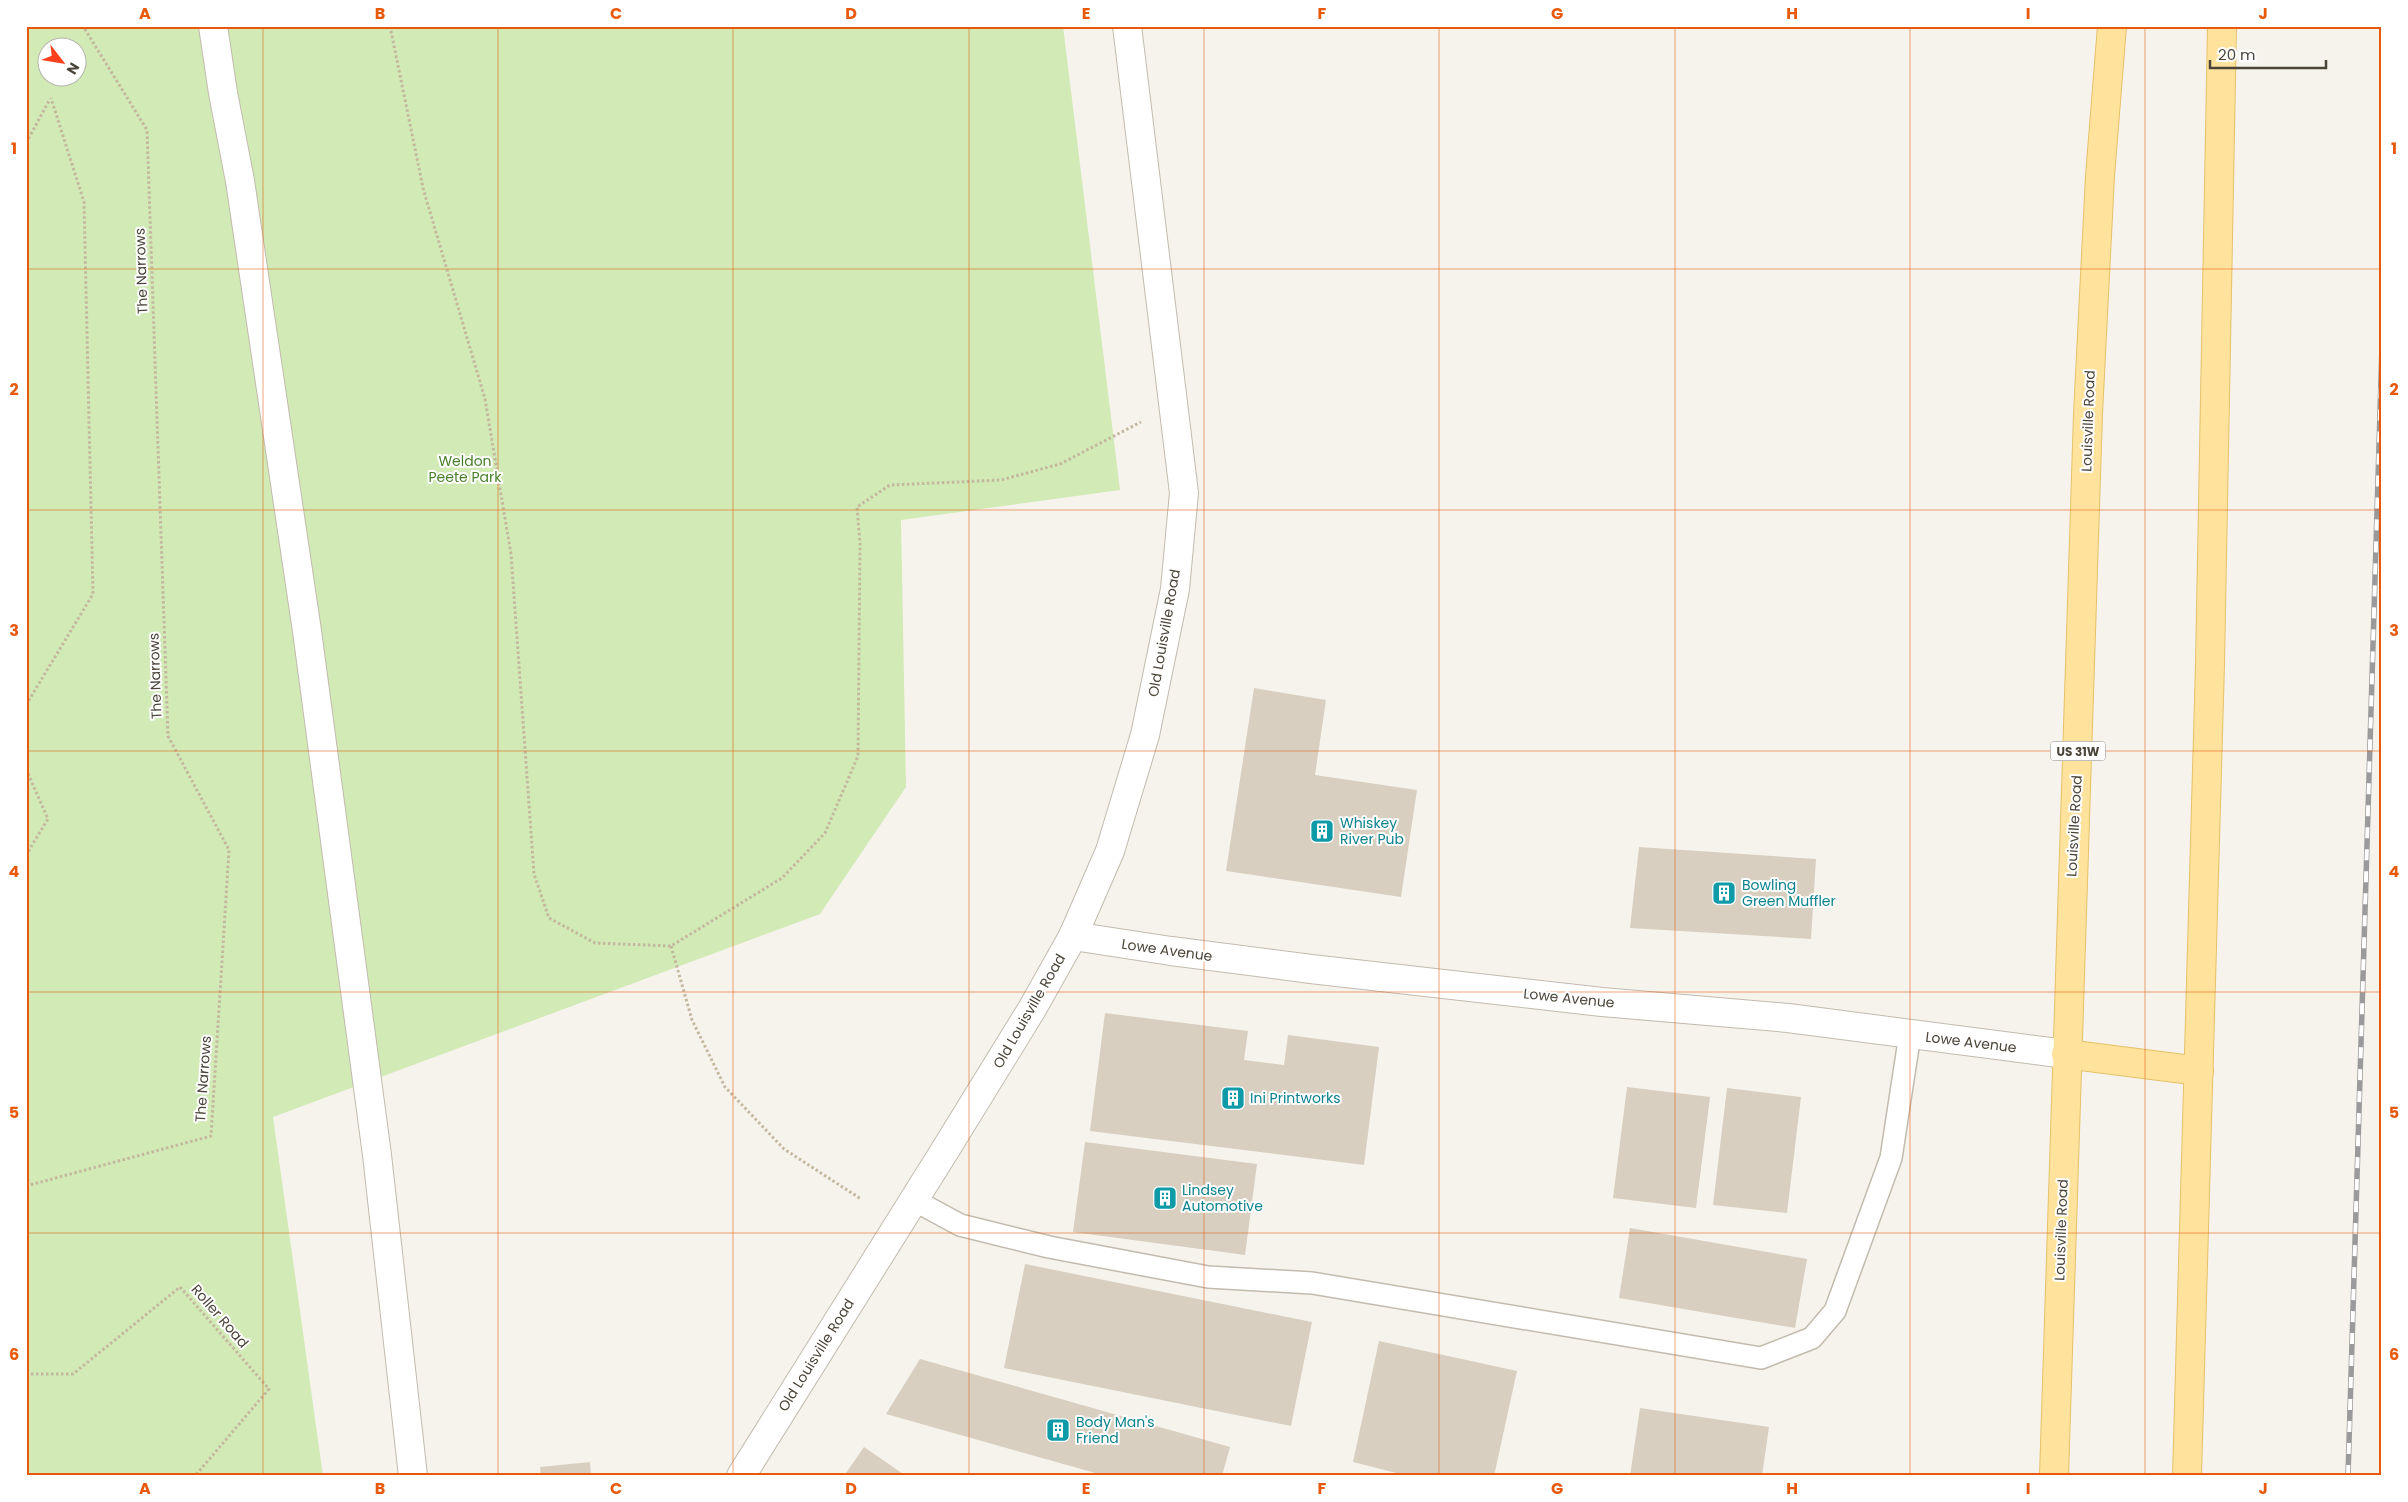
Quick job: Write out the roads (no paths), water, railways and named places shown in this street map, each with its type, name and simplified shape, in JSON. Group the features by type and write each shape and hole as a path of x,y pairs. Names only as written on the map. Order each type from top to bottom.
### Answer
{"main road":[{"name":"Louisville Road","path":"2054,1476 2066,1054 2093,295 2112,26"},
{"path":"2187,1476 2210,654 2222,26"},
{"path":"2066,1054 2199,1071"}],"street":[{"path":"213,26 240,181 307,631 377,1155 413,1476"},
{"name":"Old Louisville Road","path":"741,1476 1032,1009 1073,936 1110,851 1145,735 1175,589 1184,492 1127,26"},
{"name":"Lowe Avenue","path":"1073,936 1311,969 1602,1002 1788,1018 2066,1054"}],"lane":[{"path":"914,1200 960,1225 1049,1248 1208,1276 1312,1283 1761,1358 1812,1338 1835,1311 1891,1158 1910,1034"}],"railway":[{"path":"2348,1476 2382,346"}],"place":[{"name":"Whiskey River Pub","path":"1322,831"},
{"name":"Bowling Green Muffler","path":"1724,893"},
{"name":"Ini Printworks","path":"1233,1098"},
{"name":"Lindsey Automotive","path":"1165,1198"},
{"name":"Body Man's Friend","path":"1058,1430"}],"park label":[{"name":"Weldon Peete Park","path":"465,470"}]}
